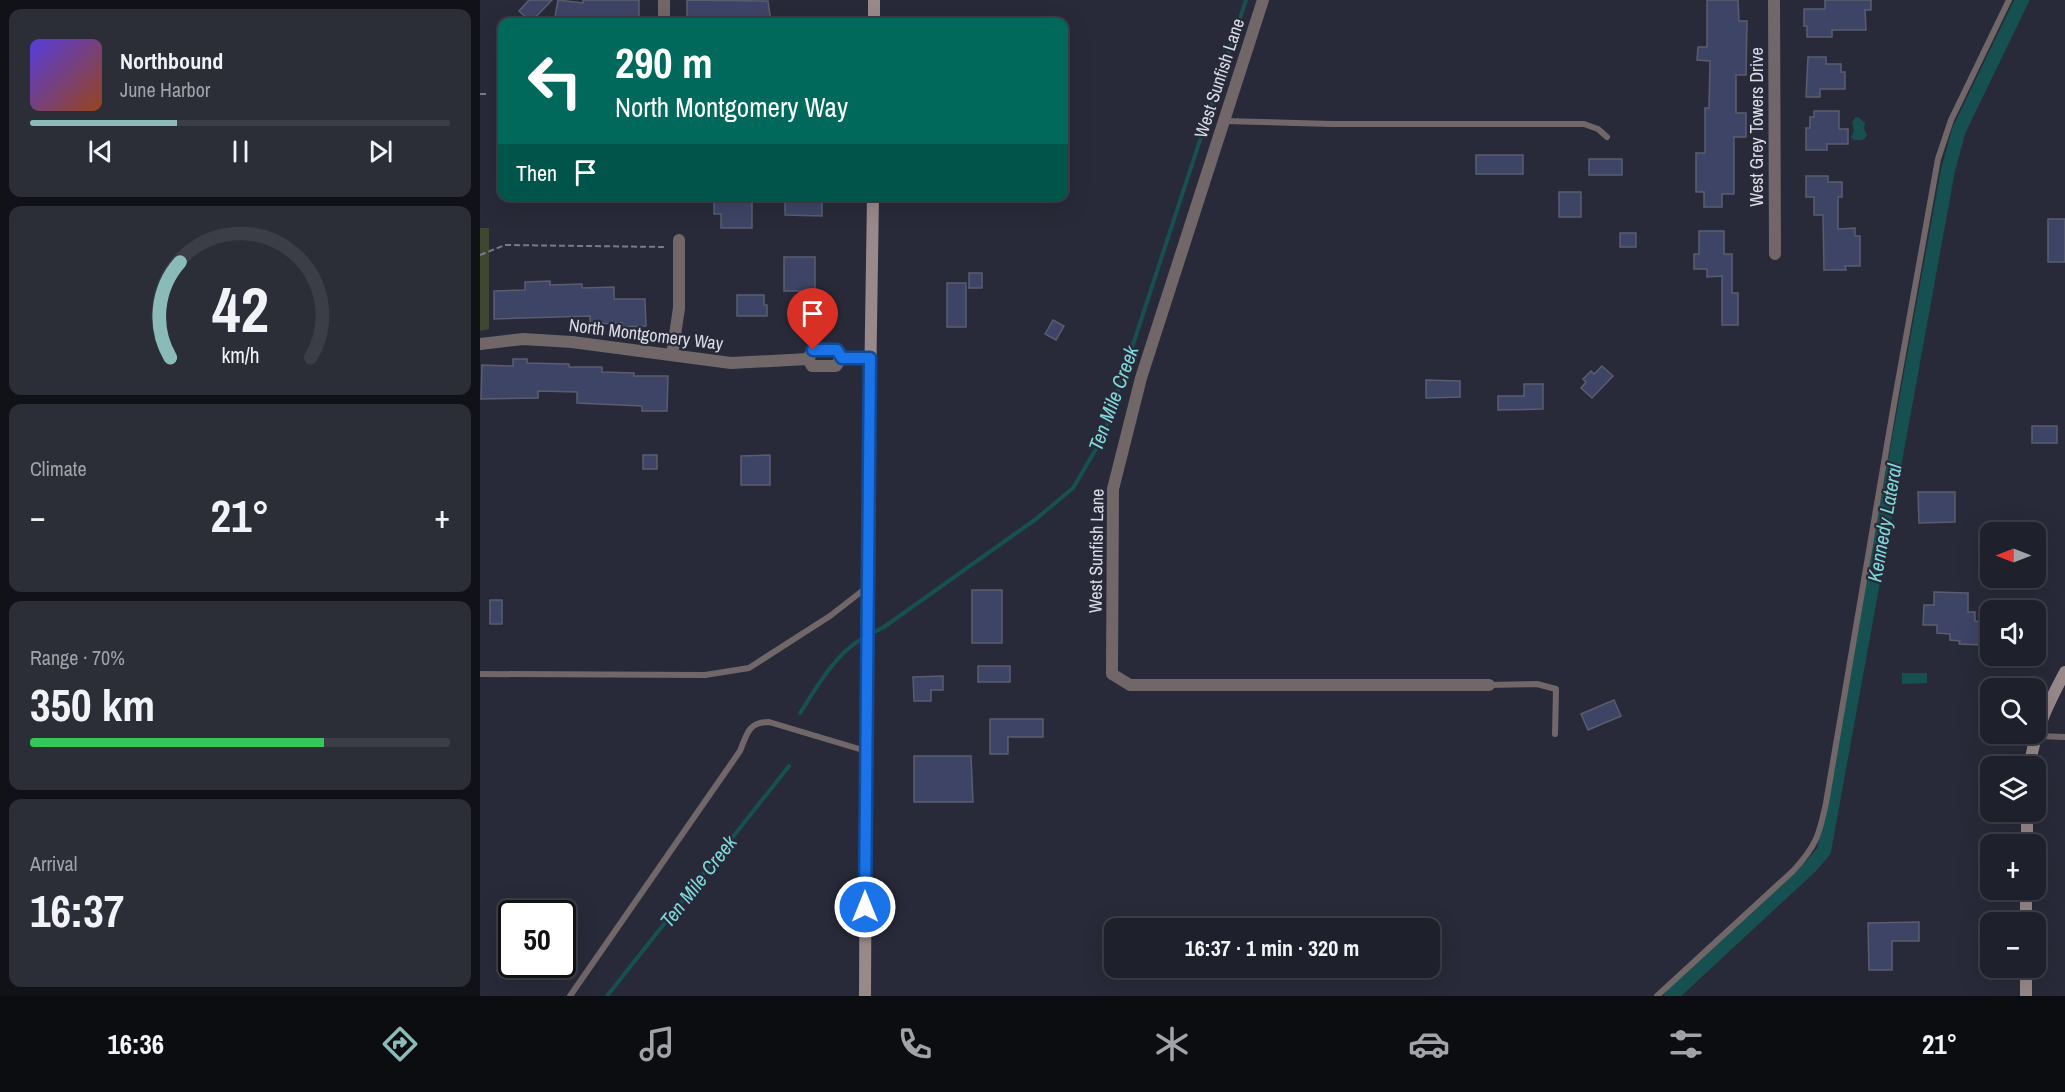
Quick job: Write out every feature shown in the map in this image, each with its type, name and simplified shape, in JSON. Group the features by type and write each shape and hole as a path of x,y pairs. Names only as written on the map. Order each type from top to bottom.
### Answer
{"main road":[{"path":"874,0 874,18"},
{"path":"865,996 866,656 873,201"},
{"path":"2046,712 2065,672"},
{"path":"2026,978 2026,996"}],"street":[{"path":"664,0 664,18"},
{"name":"West Sunfish Lane","path":"1263,0 1141,378 1113,489 1112,674 1130,685 1489,685"},
{"name":"West Grey Towers Drive","path":"1774,0 1775,254"},
{"path":"672,355 679,308 675,244"},
{"name":"North Montgomery Way","path":"480,344 533,340 572,342 731,363 808,359 812,366 836,366 842,358 870,358"}],"lane":[{"path":"1657,996 1793,871 1811,851 1818,838 1938,159 1951,120 2009,0"},
{"path":"1223,121 1332,124 1584,124 1598,129 1607,137"},
{"path":"480,674 705,675 749,668 830,616 867,588"},
{"path":"1489,685 1537,684 1556,689 1555,734"},
{"path":"570,996 740,751 752,726 759,722 769,722 866,751"},
{"path":"2046,736 2065,736"}],"path":[{"path":"480,94 488,94"},
{"path":"480,255 505,245 675,244"}],"shaded area":[{"path":"1858,117 1865,123 1867,136 1862,140 1854,140 1851,137 1854,131 1852,122"},
{"path":"480,228 489,228 489,329 480,331"},
{"path":"1902,673 1927,673 1927,683 1902,684"}],"building":[{"path":"529,0 552,0 535,18 527,18 519,11"},
{"path":"558,0 583,3 583,0 639,0 639,18 555,18"},
{"path":"687,0 768,1 770,18 687,18"},
{"path":"1707,0 1738,0 1739,21 1747,21 1746,75 1736,75 1736,113 1746,113 1746,137 1734,137 1734,194 1722,194 1722,207 1704,207 1704,192 1696,192 1696,153 1705,153 1705,108 1709,108 1710,61 1697,60 1698,47 1707,47"},
{"path":"1825,0 1871,0 1871,10 1865,10 1866,30 1832,30 1832,37 1807,37 1807,26 1804,26 1804,9 1825,9"},
{"path":"1808,57 1826,57 1826,64 1841,64 1841,72 1845,72 1845,89 1820,89 1820,97 1806,97"},
{"path":"1814,111 1839,111 1839,129 1848,129 1848,144 1827,144 1827,150 1806,150 1806,128 1810,128 1810,117 1814,117"},
{"path":"1476,155 1523,155 1523,174 1476,174"},
{"path":"1589,159 1622,159 1622,175 1589,175"},
{"path":"1806,176 1828,176 1828,182 1842,182 1842,197 1838,197 1838,229 1855,228 1855,236 1860,236 1860,266 1845,266 1846,270 1824,270 1823,215 1814,215 1814,197 1806,197"},
{"path":"1559,192 1581,192 1581,217 1559,217"},
{"path":"714,201 752,201 752,228 721,228 721,214 714,214"},
{"path":"785,201 822,201 822,216 785,215"},
{"path":"2048,219 2065,219 2065,262 2048,262"},
{"path":"1699,231 1724,231 1724,254 1732,254 1732,293 1738,293 1738,325 1722,325 1722,276 1707,277 1707,269 1694,269 1694,254 1699,254"},
{"path":"1620,233 1636,233 1636,247 1620,247"},
{"path":"784,257 815,257 815,291 784,291"},
{"path":"969,273 982,273 982,288 969,288"},
{"path":"550,281 550,285 582,284 582,288 614,287 614,299 645,299 646,326 622,327 622,323 590,324 590,316 494,319 494,291 525,290 525,282"},
{"path":"947,283 966,283 966,327 947,327"},
{"path":"737,295 764,295 767,316 737,316"},
{"path":"1053,320 1064,326 1056,340 1045,334"},
{"path":"513,359 527,359 527,363 569,364 569,367 602,367 602,372 634,373 634,376 668,376 667,411 642,411 642,406 577,403 577,392 538,391 538,398 481,399 482,365 513,366"},
{"path":"1602,366 1613,376 1592,398 1581,388 1586,382 1583,379 1591,371 1594,374"},
{"path":"1426,380 1460,381 1460,397 1426,398"},
{"path":"1524,384 1543,384 1543,409 1498,410 1498,396 1524,396"},
{"path":"2032,426 2057,426 2057,443 2032,443"},
{"path":"643,455 657,455 657,469 643,469"},
{"path":"770,455 770,485 741,485 741,456"},
{"path":"1918,492 1955,492 1955,522 1919,523"},
{"path":"972,590 1002,590 1002,643 972,643"},
{"path":"1934,592 1968,593 1968,612 1975,612 1975,621 1980,622 1980,645 1959,644 1960,641 1950,640 1950,634 1937,633 1937,625 1923,625 1924,605 1934,605"},
{"path":"490,600 502,600 502,624 490,624"},
{"path":"978,666 1010,666 1010,682 978,682"},
{"path":"943,676 943,690 931,690 931,701 914,701 913,677"},
{"path":"1614,700 1621,716 1588,730 1581,714"},
{"path":"990,719 1043,719 1043,737 1008,737 1008,754 990,754"},
{"path":"914,756 971,756 973,802 914,802"},
{"path":"1919,922 1919,941 1892,941 1892,970 1869,970 1868,923"}],"waterway":[{"name":"Ten Mile Creek","path":"869,635 884,627 1036,519 1073,488 1102,439 1246,0"},
{"name":"Kennedy Lateral","path":"1671,996 1811,866 1824,851 1948,170 1959,130 2022,0"},
{"name":"Ten Mile Creek","path":"800,713 835,662 863,638"},
{"name":"Ten Mile Creek","path":"607,996 789,766"}],"route":[{"path":"813,350 837,350 842,358 870,358 865,907"}]}
